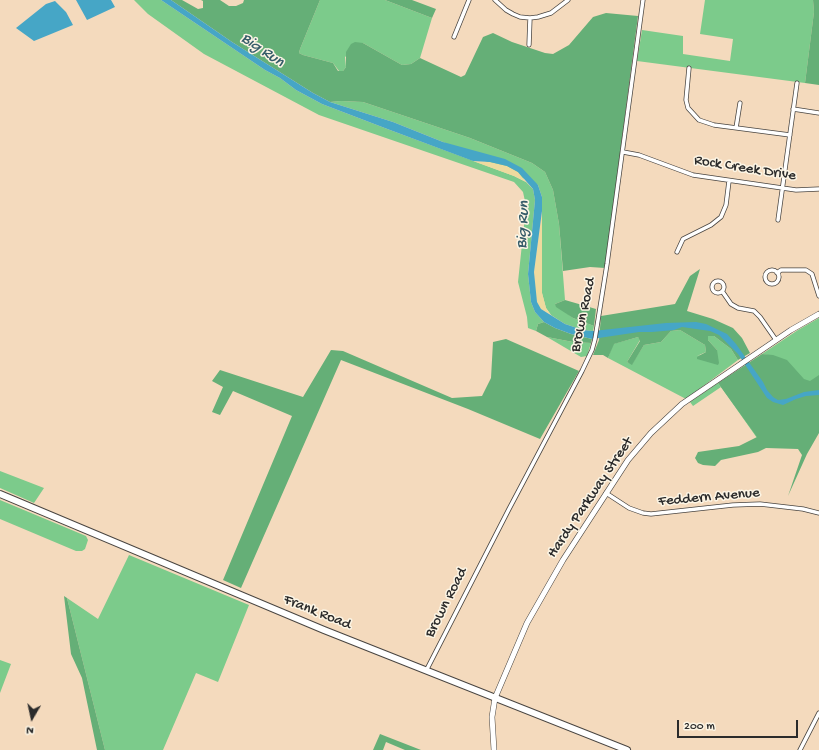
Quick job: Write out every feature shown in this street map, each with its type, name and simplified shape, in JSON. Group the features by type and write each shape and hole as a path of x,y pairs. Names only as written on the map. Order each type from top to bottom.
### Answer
{"main road":[{"name":"Hardy Parkway Street","path":"495,698 521,637 536,607 563,560 637,449 661,423 686,401 791,330 819,314"},
{"name":"Frank Road","path":"0,494 305,622 627,750"},
{"path":"494,750 492,717 495,698"}],"street":[{"path":"454,37 469,0"},
{"path":"495,0 513,14 520,17 530,18 538,18 551,13 568,0"},
{"name":"Brown Road","path":"426,671 586,363 595,339 608,264 643,0"},
{"path":"529,45 530,18"},
{"path":"689,68 686,100 688,108 699,120 706,123 736,128 790,135"},
{"path":"778,220 797,83"},
{"path":"736,128 740,103"},
{"path":"793,109 819,113"},
{"name":"Rock Creek Drive","path":"623,152 639,155 693,175 796,190 819,189"},
{"path":"677,252 683,238 711,225 721,217 726,205 729,181"},
{"path":"777,272 781,270 806,270 812,274 819,296"},
{"path":"722,291 731,304 738,308 754,311 776,340"},
{"name":"Feddern Avenue","path":"606,494 629,508 651,514 733,505 760,504 803,509 819,513"},
{"path":"800,750 819,713"}],"green space":[{"path":"134,0 161,0 265,70 280,78 296,90 322,104 514,176 526,182 533,189 535,200 528,274 531,302 535,312 544,322 538,324 536,331 528,328 527,317 518,282 526,206 523,192 514,182 319,115 204,54 148,14"},
{"path":"171,0 182,0 198,9 203,8 203,1 201,0 220,0 229,6 236,6 243,3 244,0 320,0 299,53 333,63 338,71 343,71 346,67 346,52 351,44 355,42 363,43 402,65 411,64 420,58 461,77 465,75 483,37 493,33 512,42 545,53 553,54 569,45 593,17 606,13 638,16 605,268 590,267 563,271 559,224 553,190 545,172 532,163 470,138 363,102 330,102 313,93 232,42"},
{"path":"320,0 385,0 432,18 420,58 411,64 402,65 363,43 345,57 346,67 343,71 339,71 333,63 299,53"},
{"path":"385,0 412,0 436,9 432,18"},
{"path":"705,0 813,0 814,12 805,83 637,61 642,30 683,36 683,54 730,61 733,39 700,34"},
{"path":"813,0 819,0 819,85 805,83 814,12"},
{"path":"330,102 363,102 470,138 532,163 545,172 553,190 559,224 565,300 555,304 573,318 594,326 593,331 583,330 565,324 551,315 546,308 542,293 542,197 538,185 443,142 393,122"},
{"path":"700,269 687,311 713,319 733,328 742,338 750,353 738,360 731,349 714,336 708,336 708,340 717,350 719,363 718,365 697,359 697,357 706,352 705,345 680,330 671,331 661,342 644,345 632,365 627,362 640,341 638,337 614,344 608,358 603,355 593,355 599,340 601,316 675,304 690,276"},
{"path":"565,300 596,309 594,326 573,318 556,307 555,304"},
{"path":"819,318 819,408 757,438 721,387 768,355 762,354"},
{"path":"544,322 571,334 592,339 591,343 573,342 547,337 536,331 538,324"},
{"path":"680,330 705,345 706,352 697,356 717,350 708,340 708,336 714,336 731,349 738,360 686,399 608,358 613,344 638,337 640,340 627,362 632,364 644,345 661,342 671,331"},
{"path":"547,337 573,342 591,343 587,356 581,357"},
{"path":"506,339 579,371 540,439 468,409 341,360 241,588 223,580 292,416 233,391 220,415 212,412 223,387 212,381 220,370 303,397 331,350 343,351 452,398 482,396 491,378 493,342"},
{"path":"762,354 773,355 787,360 804,379 810,381 819,375 819,433 807,454 788,496 802,455 798,449 766,448 758,452 721,460 715,466 698,463 695,458 698,452 739,446 757,437 718,383"},
{"path":"718,383 721,387 693,406 690,402"},
{"path":"0,471 44,488 34,503 0,488"},
{"path":"0,500 86,536 88,540 85,549 82,551 76,551 0,519"},
{"path":"129,555 249,605 218,682 196,673 163,750 105,750 67,598 98,619"},
{"path":"64,596 67,598 105,750 97,750 82,678 71,654"},
{"path":"0,660 11,664 0,693"},
{"path":"380,734 421,750 405,750 386,742 383,750 373,750"}],"sand":[{"path":"473,161 490,162 507,166 518,172 526,182 514,176"},
{"path":"542,211 542,293 546,308 551,315 541,309 537,303 535,292 534,272"}],"water":[{"path":"76,0 111,0 115,7 87,20"},
{"path":"161,0 171,0 232,42 313,93 330,102 393,122 443,142 505,159 522,168 538,185 542,197 542,211 534,272 537,302 541,309 565,324 583,330 593,331 666,323 696,322 706,324 727,334 736,344 773,397 778,400 786,399 804,392 819,390 819,395 806,396 783,405 773,402 767,398 738,354 719,335 710,331 682,327 674,330 639,332 592,339 571,334 544,322 535,312 531,302 528,274 535,200 533,189 518,172 507,166 490,162 473,161 322,104 296,90 280,78 265,70"},
{"path":"55,1 66,12 73,25 34,41 16,28 46,4"}],"water label":[{"name":"Big Run","path":"262,51"},
{"name":"Big Run","path":"524,225"}]}
